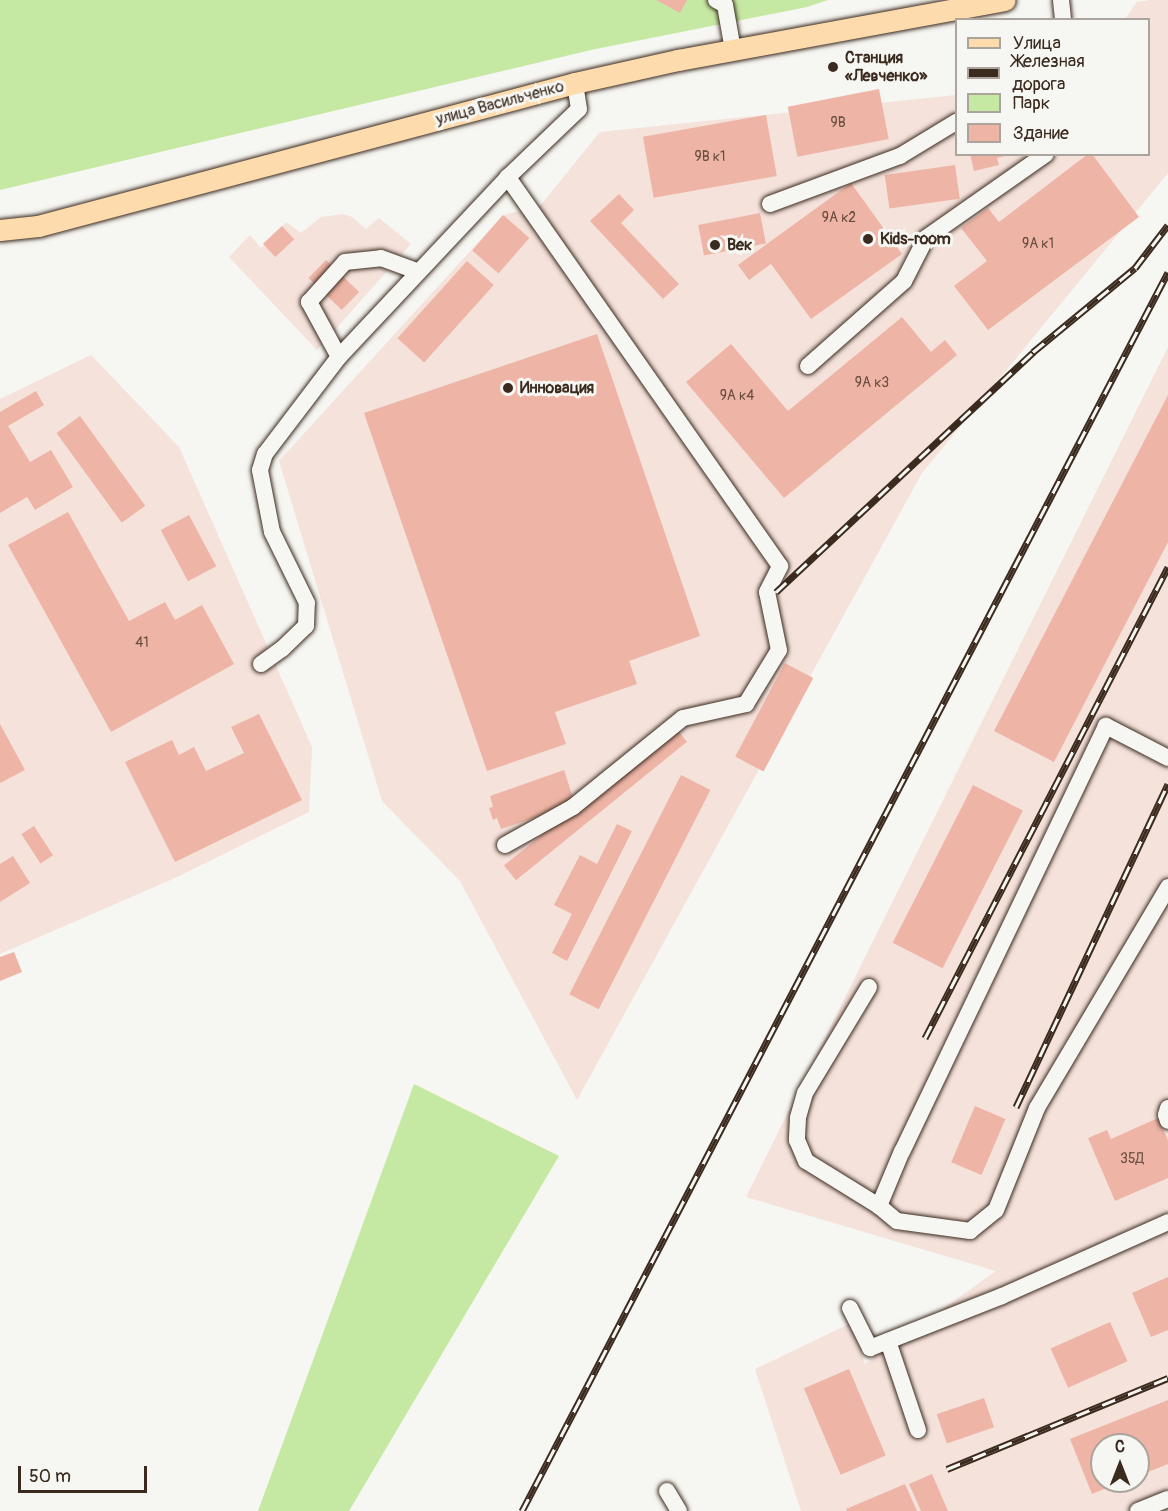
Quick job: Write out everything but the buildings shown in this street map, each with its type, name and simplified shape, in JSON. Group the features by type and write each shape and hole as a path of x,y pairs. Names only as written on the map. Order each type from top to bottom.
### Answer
{"main road":[{"name":"улица Васильченко","path":"0,230 38,226 575,83 1005,0"}],"street":[{"path":"716,0 725,5 733,51"},
{"path":"1061,0 1063,18"},
{"path":"261,664 282,649 306,626 307,603 272,532 260,470 265,454 339,357 508,177 579,109 575,83"},
{"path":"770,204 900,156 955,123"},
{"path":"808,366 904,281 926,238 1043,156"},
{"path":"505,845 573,807 683,718 747,704 779,650 767,592 780,566 508,177"},
{"path":"339,357 309,302 345,262 381,258 419,272"},
{"path":"879,1206 902,1151 1106,726 1168,758"},
{"path":"869,987 804,1093 798,1118 797,1140 806,1161 879,1206 897,1221 970,1232 996,1210 1037,1108 1168,887"},
{"path":"1168,1108 1166,1115 1168,1121"},
{"path":"850,1308 870,1348 1002,1296 1168,1222"},
{"path":"888,1341 918,1430"},
{"path":"667,1491 679,1511"},
{"path":"1138,1511 1168,1499"}],"shaded area":[{"path":"1168,0 1168,173 922,473 577,1100 460,881 382,801 279,461 503,215 540,206 600,132 955,95 955,156 1150,156 1150,18 1126,18 1137,2"},
{"path":"343,214 352,217 366,229 379,218 411,244 317,350 229,257 250,235 261,248 286,222 301,233 321,217"},
{"path":"1168,347 1168,1511 801,1511 755,1369 851,1323 865,1364 996,1271 746,1197"},
{"path":"91,355 179,447 312,747 309,812 175,878 0,954 0,399"}],"green space":[{"path":"0,0 828,0 807,7 591,50 0,190"},
{"path":"414,1084 559,1156 349,1511 258,1511"}],"railway":[{"path":"776,592 1033,352 1135,268 1168,225"},
{"path":"522,1511 1168,272"},
{"path":"925,1038 1168,567"},
{"path":"1016,1107 1168,784"},
{"path":"947,1469 1168,1378"}],"place":[{"name":"Станция «Левченко»","path":"833,67"},
{"name":"Kids-room","path":"868,239"},
{"name":"Век","path":"715,245"},
{"name":"Инновация","path":"508,388"}]}
